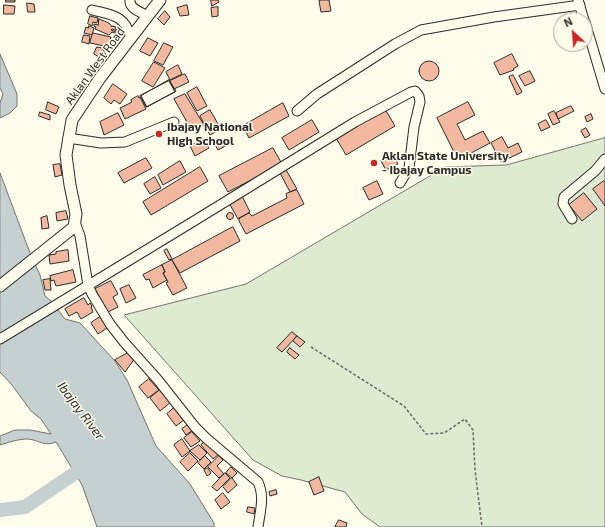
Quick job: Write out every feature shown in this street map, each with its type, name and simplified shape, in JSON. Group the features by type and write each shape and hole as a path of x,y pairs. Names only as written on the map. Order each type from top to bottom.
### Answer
{"main road":[{"name":"Aklan West Road","path":"75,222 76,214 66,155 70,126 76,113 160,0"},
{"path":"0,286 74,227 75,222"}],"street":[{"path":"130,0 129,2 132,7 148,16"},
{"path":"297,111 324,90 395,44 421,30 579,2 582,12"},
{"path":"92,10 121,19 126,24 131,38"},
{"path":"593,48 605,89"},
{"path":"0,339 354,122 415,91 419,96 420,102 414,127 409,168 400,183"},
{"path":"68,138 101,143 125,142 174,122"},
{"path":"572,219 563,204 564,197 595,171 605,159"},
{"path":"75,222 80,236 88,286 100,308 124,342 158,380 195,427 258,482 262,497 258,527"}],"path":[{"path":"311,347 404,406 426,434 444,433 465,419 473,430 475,470 482,527"}],"green space":[{"path":"605,138 605,527 380,527 362,514 345,492 282,476 253,460 124,315 246,284 445,167 506,165"}],"water":[{"path":"0,54 17,94 17,106 10,113 0,118 0,103 3,94 0,88"},
{"name":"Ibajay River","path":"0,173 30,253 40,275 45,296 51,301 65,319 80,323 115,361 127,380 156,446 190,484 214,523 214,527 97,527 82,485 56,442 45,444 24,439 0,445 0,436 15,430 30,430 51,434 41,419 31,411 12,385 0,372"}],"building":[{"path":"6,0 15,0 15,2 6,2"},
{"path":"211,0 218,0 219,2 212,6"},
{"path":"329,0 331,11 321,12 319,1"},
{"path":"27,3 34,4 35,12 28,12"},
{"path":"4,5 15,6 14,14 4,14"},
{"path":"187,5 189,15 180,16 177,8"},
{"path":"218,7 218,16 212,17 211,8"},
{"path":"165,11 170,17 164,25 158,19"},
{"path":"90,16 98,18 97,23 93,22 92,26 88,24"},
{"path":"99,19 109,23 112,27 116,27 115,29 124,29 123,33 112,29 111,30 121,34 112,32 109,35 95,29 96,27 94,24 98,25"},
{"path":"89,26 94,28 92,35 84,33 86,27 88,28"},
{"path":"93,33 111,37 109,47 90,43"},
{"path":"84,35 90,36 89,44 82,42"},
{"path":"148,38 158,43 150,56 140,51"},
{"path":"164,43 173,47 163,65 154,61"},
{"path":"97,47 102,48 106,55 102,59 94,54"},
{"path":"512,54 518,66 513,69 514,70 500,75 494,63"},
{"path":"429,61 436,64 439,71 436,78 429,81 422,78 419,71 422,64"},
{"path":"154,62 165,68 153,87 142,81"},
{"path":"178,65 182,74 170,80 166,72"},
{"path":"530,71 535,81 525,86 519,76"},
{"path":"185,74 189,82 174,89 170,81"},
{"path":"513,75 522,92 517,95 509,77"},
{"path":"169,80 176,91 147,107 141,96"},
{"path":"169,81 175,92 146,107 140,96"},
{"path":"113,84 127,94 120,104 114,100 111,104 104,98"},
{"path":"197,87 207,106 197,111 187,93"},
{"path":"185,94 204,125 192,131 174,99"},
{"path":"138,96 146,109 125,119 120,108 132,102 131,100"},
{"path":"48,102 59,107 56,114 46,110"},
{"path":"468,102 475,115 457,124 465,140 483,131 490,143 458,160 437,118"},
{"path":"283,103 289,116 249,138 243,126"},
{"path":"571,106 574,111 558,119 556,113"},
{"path":"385,109 395,126 346,155 336,138"},
{"path":"210,110 221,129 210,135 200,116"},
{"path":"554,111 560,122 553,125 548,114"},
{"path":"40,112 50,115 50,120 39,116"},
{"path":"118,113 124,125 104,135 100,122"},
{"path":"591,114 593,119 587,122 585,117"},
{"path":"312,120 319,132 289,150 282,138"},
{"path":"546,120 550,127 541,131 538,124"},
{"path":"586,128 590,135 585,138 581,131"},
{"path":"502,137 508,148 518,143 522,152 501,162 491,143"},
{"path":"204,139 209,148 195,156 190,146"},
{"path":"226,139 229,144 218,150 215,145"},
{"path":"273,148 282,164 228,192 219,176"},
{"path":"392,154 398,164 386,170 381,161"},
{"path":"146,158 152,168 124,183 118,173"},
{"path":"180,161 186,172 163,185 158,175"},
{"path":"60,164 62,175 55,177 53,165"},
{"path":"200,167 208,181 151,215 143,202"},
{"path":"285,168 297,189 290,192 279,171"},
{"path":"155,177 161,188 150,194 144,184"},
{"path":"377,181 383,194 369,200 363,188"},
{"path":"604,181 605,182 605,206 593,189"},
{"path":"297,190 304,204 246,234 239,221 239,218 249,213 252,216 287,198 286,194"},
{"path":"584,193 597,209 582,221 569,205"},
{"path":"241,194 250,212 238,219 228,201"},
{"path":"66,211 68,219 57,221 56,213"},
{"path":"230,212 234,216 230,220 226,216"},
{"path":"47,216 49,228 42,229 41,218"},
{"path":"233,227 240,241 180,273 172,260"},
{"path":"167,249 172,259 169,260 164,251"},
{"path":"68,250 69,261 50,264 49,255"},
{"path":"172,260 187,288 173,295 166,283 168,282 163,273 165,272 162,265"},
{"path":"162,265 165,272 163,273 167,280 153,288 149,279 146,280 143,275"},
{"path":"73,270 76,282 56,286 54,280 51,281 50,276"},
{"path":"50,279 51,290 45,290 43,280"},
{"path":"111,281 118,294 113,297 118,307 108,312 95,289"},
{"path":"129,285 136,298 126,303 120,289"},
{"path":"84,298 88,305 90,303 92,306 93,312 81,319 77,312 69,316 65,309"},
{"path":"100,317 107,328 98,334 91,323"},
{"path":"292,332 297,336 282,352 277,348"},
{"path":"297,336 305,342 300,347 293,341"},
{"path":"290,348 299,355 295,359 287,352"},
{"path":"130,352 135,358 125,372 115,360"},
{"path":"149,379 159,390 148,398 139,387"},
{"path":"161,389 171,402 160,411 150,398"},
{"path":"175,407 185,419 176,426 167,414"},
{"path":"189,424 193,430 186,435 182,429"},
{"path":"192,432 200,441 191,447 184,438"},
{"path":"182,439 190,451 182,457 174,445"},
{"path":"206,441 219,454 213,459 201,445"},
{"path":"199,445 207,453 200,460 190,451"},
{"path":"190,453 198,461 188,471 180,462"},
{"path":"205,456 211,462 204,469 198,463"},
{"path":"219,456 223,460 217,466 224,474 219,478 208,467"},
{"path":"231,467 237,473 232,478 226,473"},
{"path":"208,468 211,473 207,476 204,470"},
{"path":"225,473 230,478 217,491 212,487"},
{"path":"319,477 324,491 314,495 309,482"},
{"path":"232,478 237,485 228,493 223,487"},
{"path":"276,490 277,494 270,496 269,492"},
{"path":"223,493 230,502 221,509 215,500"},
{"path":"248,507 255,508 254,514 247,512"},
{"path":"339,520 347,523 346,527 335,527"}],"waterway":[{"path":"0,510 25,507 90,463"}],"place":[{"name":"Ibajay National High School","path":"159,134"},
{"name":"Aklan State University - Ibajay Campus","path":"374,163"}]}
